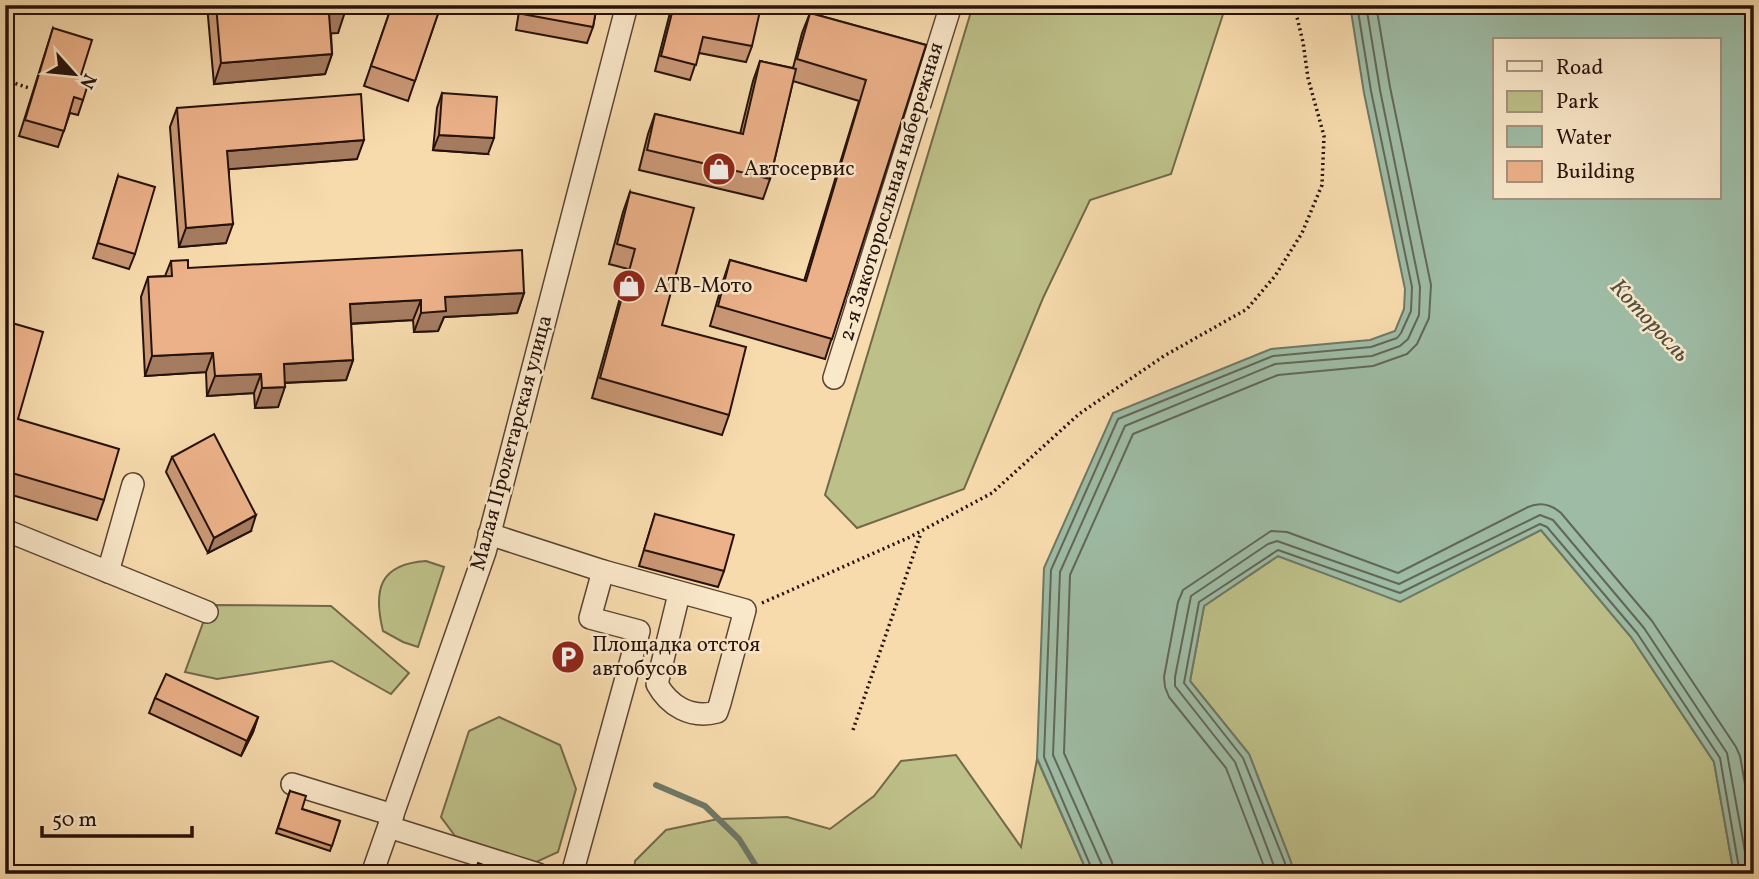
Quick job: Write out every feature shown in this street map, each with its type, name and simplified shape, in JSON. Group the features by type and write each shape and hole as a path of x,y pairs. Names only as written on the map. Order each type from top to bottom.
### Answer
{"street":[{"name":"Малая Пролетарская улица","path":"372,874 489,534 627,5"},
{"name":"2-я Закоторосльная набережная","path":"834,378 951,5"},
{"path":"107,572 133,484"},
{"path":"5,530 206,612"},
{"path":"489,534 679,594 745,610 717,712 707,715 677,708 665,699 657,684 679,594"},
{"path":"572,874 639,631 590,618 603,571"},
{"path":"292,784 538,874"}],"path":[{"path":"745,610 922,531 992,494 1079,414 1164,356 1247,309 1275,276 1302,233 1322,185 1324,136 1308,78 1294,5"},
{"path":"5,80 29,88"},
{"path":"853,730 922,531"}],"green space":[{"path":"973,5 1226,5 1171,174 1090,200 1043,298 964,489 857,528 825,495"},
{"path":"1541,530 1631,637 1714,762 1734,874 1293,874 1291,862 1249,754 1190,681 1204,606 1278,556 1400,601"},
{"path":"426,561 444,567 418,647 383,631 380,592 383,582 398,567"},
{"path":"212,605 331,606 409,673 391,694 332,661 217,679 185,672"},
{"path":"499,717 560,745 576,789 558,852 534,863 455,836 441,817 469,731"},
{"path":"956,755 1021,847 1037,759 1088,874 634,874 635,861 666,830 718,819 787,817 830,829 874,796 901,761"}],"water":[{"name":"Которосль","path":"1350,5 1754,5 1754,874 1734,874 1714,762 1631,637 1541,530 1400,602 1278,556 1204,606 1190,681 1249,754 1291,862 1293,874 1088,874 1037,758 1044,568 1113,413 1271,349 1370,340 1395,331 1404,309 1405,289 1364,93"}],"building":[{"path":"216,5 344,5 345,12 329,14 332,54 221,63"},
{"path":"392,5 441,5 415,81 371,66"},
{"path":"523,5 597,5 593,27 522,14"},
{"path":"674,5 737,5 760,11 752,46 703,37 696,65 661,56"},
{"path":"810,13 926,45 832,339 718,306 730,260 806,281 866,80 797,59"},
{"path":"53,28 92,40 81,75 90,78 83,100 74,97 64,131 25,120"},
{"path":"760,61 796,69 770,179 647,150 655,114 743,134"},
{"path":"442,93 497,97 494,138 439,135"},
{"path":"361,94 364,140 227,151 233,224 186,228 177,108"},
{"path":"118,176 155,187 135,254 98,243"},
{"path":"630,192 694,208 662,325 746,347 729,415 600,378 635,249 617,244"},
{"path":"522,250 524,293 445,297 446,311 421,313 421,300 350,304 353,360 284,364 285,387 262,388 261,374 215,376 213,353 152,356 148,277 172,276 171,261 188,260 188,268"},
{"path":"5,321 43,332 18,419 119,449 104,500 5,471"},
{"path":"214,434 256,515 214,538 172,457"},
{"path":"655,514 734,535 724,571 644,550"},
{"path":"166,674 258,717 247,741 155,698"},
{"path":"290,791 306,796 302,809 340,821 332,846 278,828"},
{"path":"478,863 499,871 497,874 474,874"}],"waterway":[{"path":"656,785 705,806 739,839 761,874"}],"place":[{"name":"Автосервис","path":"719,169"},
{"name":"АТВ-Мото","path":"629,286"},
{"name":"Площадка отстоя автобусов","path":"568,657"}]}
